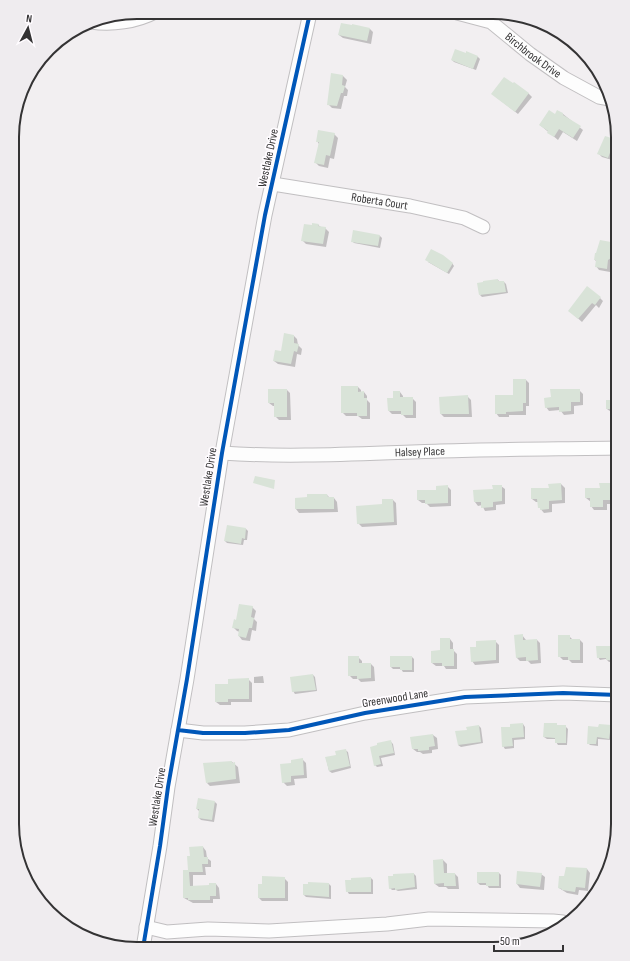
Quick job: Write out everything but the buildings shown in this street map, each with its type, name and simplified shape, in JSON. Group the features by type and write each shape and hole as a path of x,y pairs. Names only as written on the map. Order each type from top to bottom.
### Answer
{"street":[{"path":"109,23 136,19"},
{"name":"Westlake Drive","path":"144,942 222,453 266,214 308,19"},
{"name":"Birchbrook Drive","path":"480,19 491,22 530,54 564,78 604,98"},
{"name":"Roberta Court","path":"273,184 410,206 464,218 484,227"},
{"name":"Halsey Place","path":"222,453 306,455 611,448"},
{"name":"Greenwood Lane","path":"178,730 204,733 245,733 289,730 365,713 465,697 563,692 611,695"},
{"path":"146,927 167,932 208,929 269,930 387,924 429,919 559,922"}],"cycle path":[{"path":"144,942 222,453 265,215 309,19"},
{"path":"178,730 203,733 245,733 289,730 365,713 465,697 563,693 611,695"}]}
